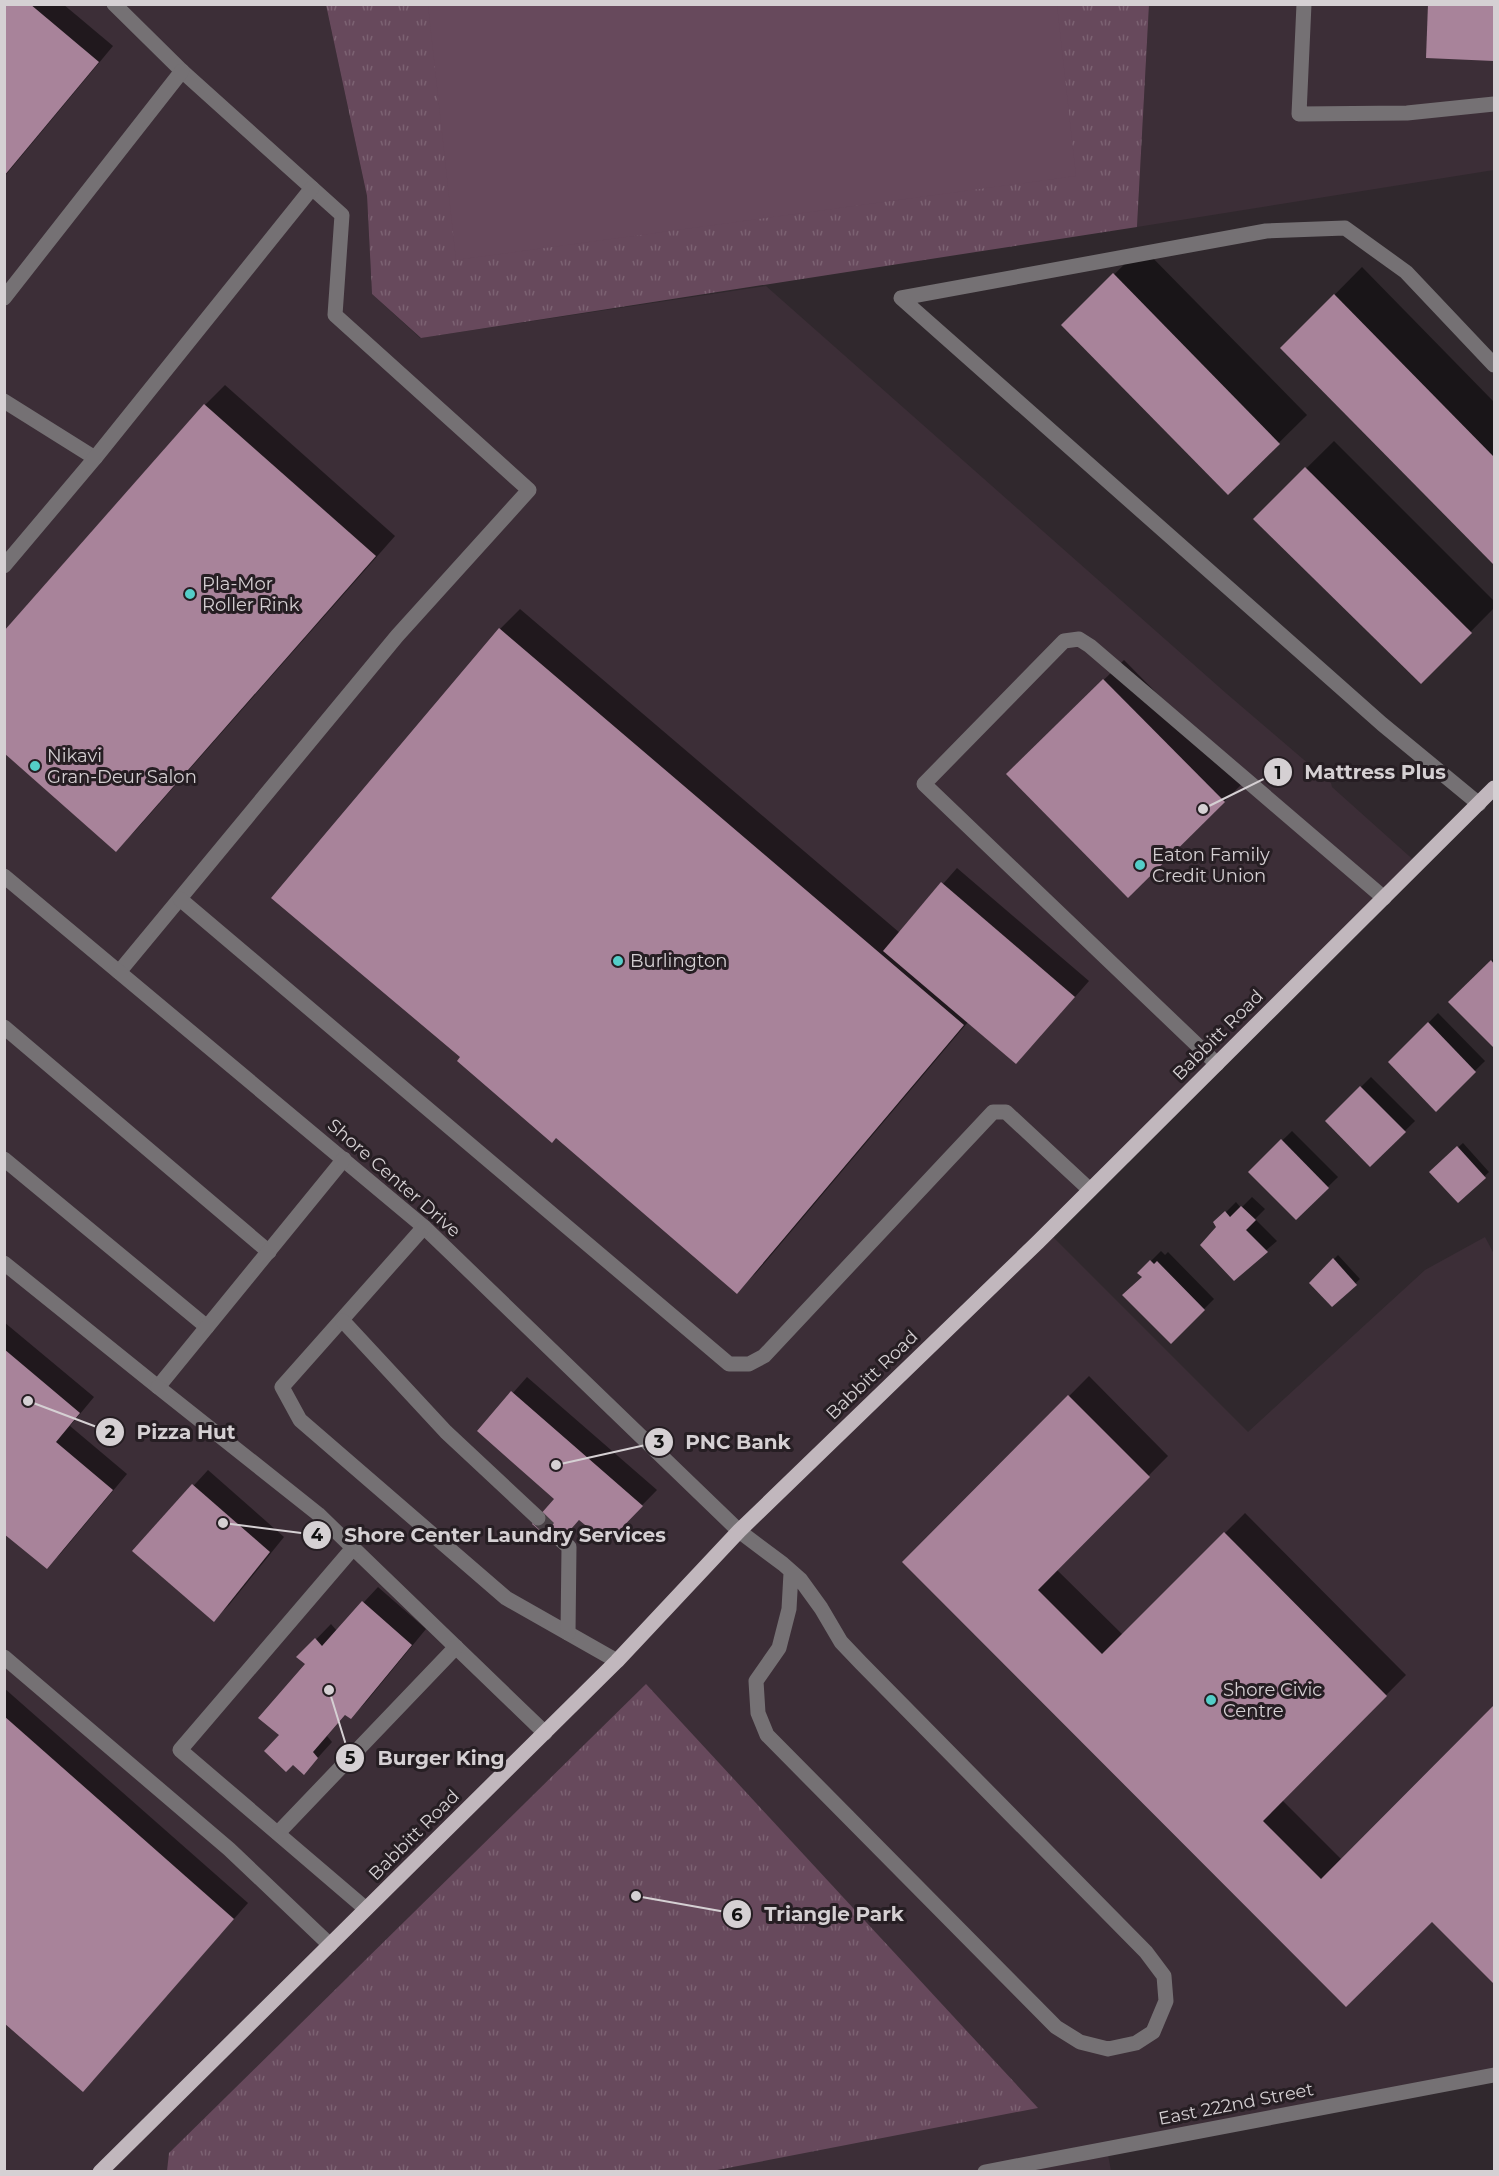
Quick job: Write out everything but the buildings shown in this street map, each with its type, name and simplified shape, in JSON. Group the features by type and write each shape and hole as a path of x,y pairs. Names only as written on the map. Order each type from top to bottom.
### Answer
{"main road":[{"name":"Babbitt Road","path":"100,2172 617,1661 739,1531 1090,1190 1494,788"}],"street":[{"path":"114,4 182,71 342,215 335,315 529,490 397,636 119,972"},
{"path":"1304,4 1299,114 1407,113 1494,104"},
{"path":"4,298 182,71"},
{"path":"4,566 95,458 312,188"},
{"path":"1479,804 1382,724 901,298 1266,231 1345,228 1406,272 1494,365"},
{"path":"7,408 95,458"},
{"path":"1217,1064 924,784 1064,641 1079,639 1090,646 1384,898"},
{"name":"Shore Center Drive","path":"4,876 424,1227 739,1531 800,1579 841,1642 1146,1952 1164,1976 1166,2001 1153,2032 1136,2043 1108,2049 1080,2042 1056,2027 767,1735 758,1713 756,1681 779,1648 789,1609 792,1573"},
{"path":"180,899 729,1364 749,1364 764,1356 993,1112 1006,1112 1090,1190"},
{"path":"4,1027 269,1252"},
{"path":"4,1159 207,1327"},
{"path":"158,1387 344,1159"},
{"path":"424,1227 343,1321 282,1387 300,1420 506,1598 617,1661"},
{"path":"4,1263 318,1514 545,1732"},
{"path":"343,1321 446,1432 538,1518"},
{"path":"561,1540 569,1547 568,1633"},
{"path":"353,1548 180,1750 366,1910"},
{"path":"278,1833 456,1647"},
{"path":"4,1657 229,1849 330,1945"},
{"name":"East 222nd Street","path":"985,2172 1494,2075"}],"shaded area":[{"path":"5,5 326,5 367,196 372,294 420,338 766,286 1227,694 1331,783 1332,787 1418,864 1048,1232 1248,1432 1425,1270 1485,1237 1494,1254 1494,2075 1107,2149 1111,2171 5,2172"},
{"path":"1149,5 1494,5 1494,170 1137,227"}],"green space":[{"path":"326,5 1149,5 1137,227 421,338 372,294 367,196"},
{"path":"428,5 1057,5 1076,176 456,260"},
{"path":"646,1684 1038,2108 712,2171 167,2171 169,2153"}],"tunnel":[{"path":"538,1518 561,1540"}],"place":[{"name":"Pla-Mor Roller Rink","path":"190,594"},
{"name":"Nikavi Gran-Deur Salon","path":"35,766"},
{"name":"Mattress Plus","path":"1203,809"},
{"name":"Eaton Family Credit Union","path":"1140,865"},
{"name":"Burlington","path":"618,961"},
{"name":"Pizza Hut","path":"28,1401"},
{"name":"PNC Bank","path":"556,1465"},
{"name":"Shore Center Laundry Services","path":"223,1523"},
{"name":"Burger King","path":"329,1690"},
{"name":"Shore Civic Centre","path":"1211,1700"},
{"name":"Triangle Park","path":"636,1896"}]}
